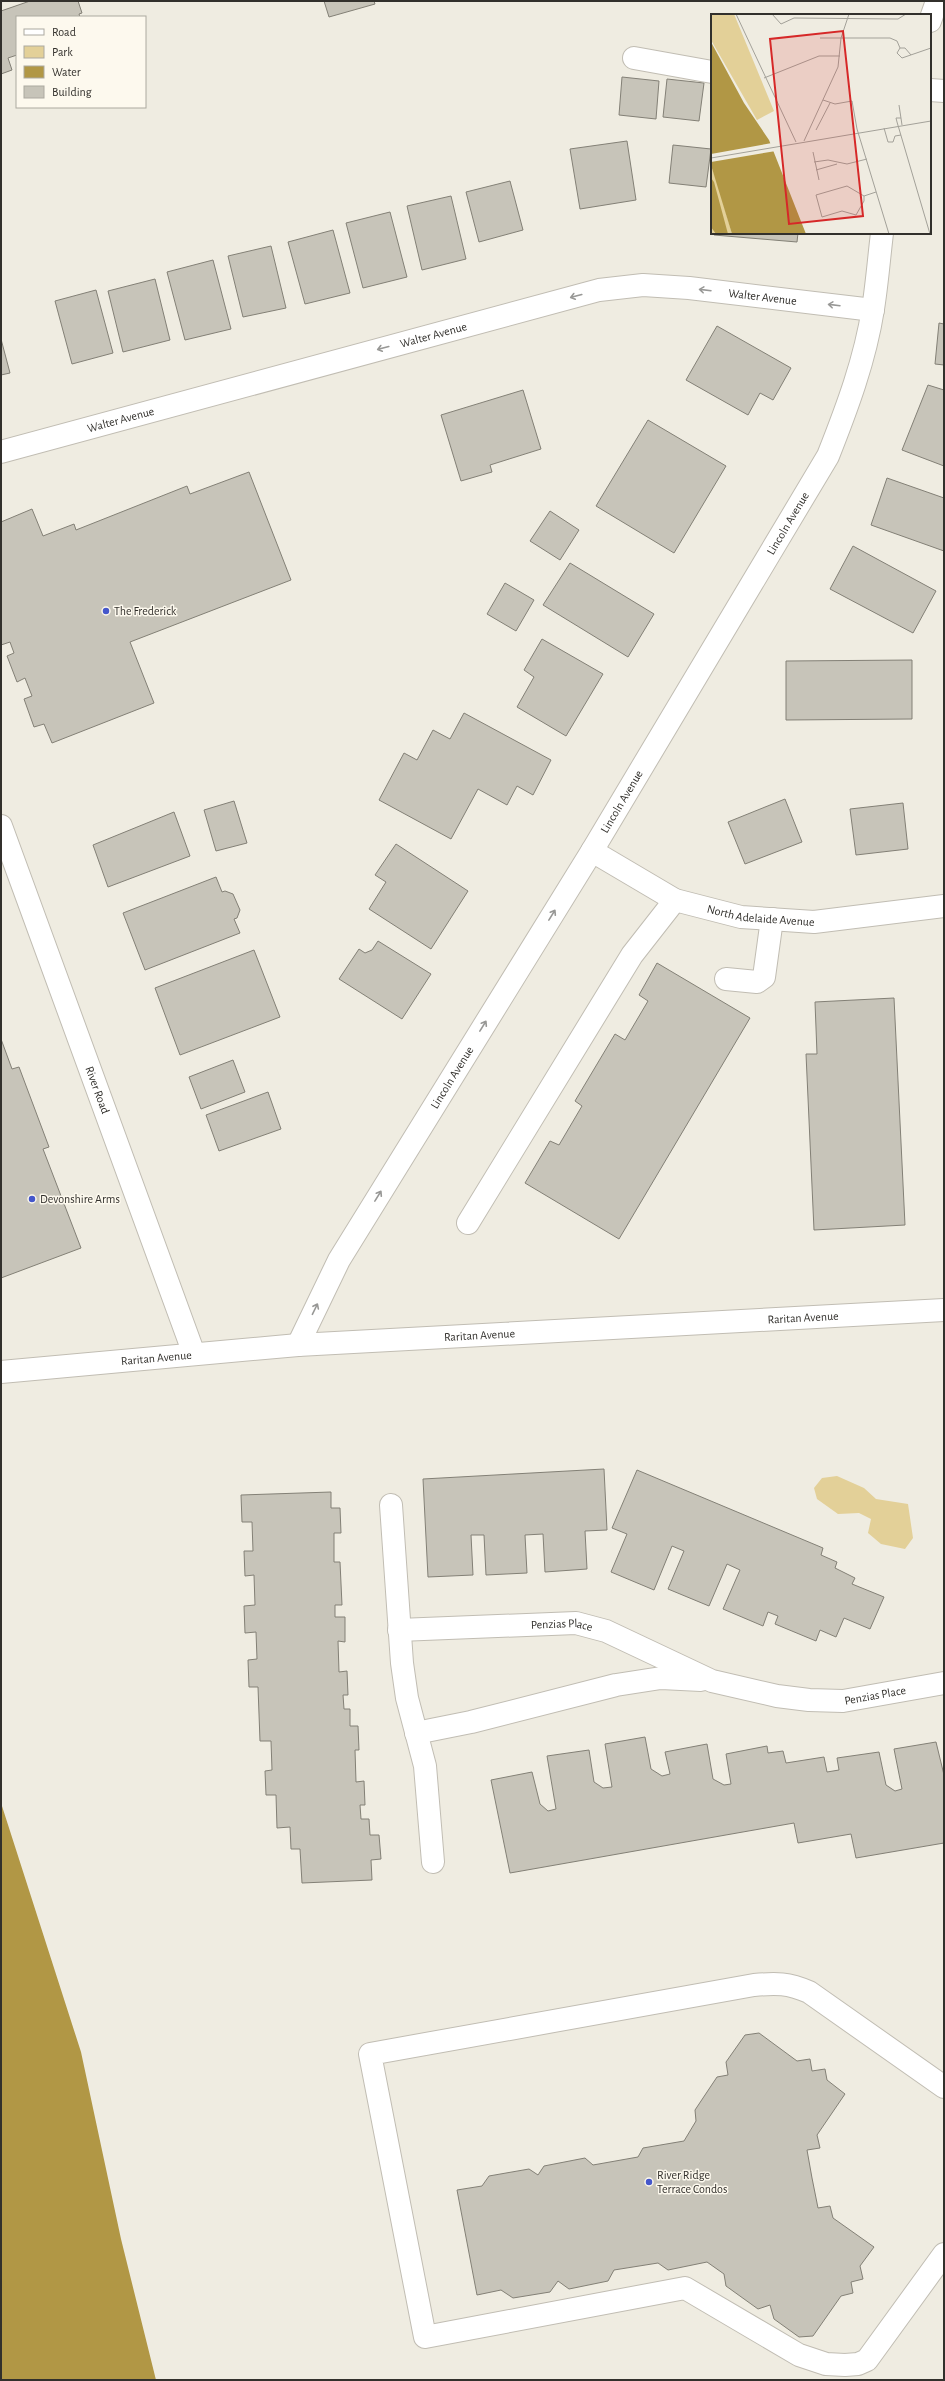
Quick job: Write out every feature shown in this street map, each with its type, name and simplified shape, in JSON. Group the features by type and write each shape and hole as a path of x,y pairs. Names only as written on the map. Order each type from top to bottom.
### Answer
{"street":[{"path":"931,18 937,1"},
{"path":"634,58 711,72"},
{"path":"931,90 944,91"},
{"name":"Lincoln Avenue","path":"298,1345 339,1260 592,851 828,456 847,409 863,356 873,310 882,234"},
{"name":"Walter Avenue","path":"1,452 599,290 644,285 689,288 873,310"},
{"name":"River Road","path":"1,826 194,1354"},
{"name":"North Adelaide Avenue","path":"592,851 675,900 741,917 814,922 944,906"},
{"path":"468,1223 632,955 675,900"},
{"path":"726,979 757,982 764,977 772,919"},
{"name":"Raritan Avenue","path":"8,1372 298,1345 944,1310"},
{"path":"391,1505 399,1630 407,1698 425,1766 433,1862"},
{"name":"Penzias Place","path":"399,1630 576,1623 606,1631 712,1681"},
{"name":"Penzias Place","path":"416,1733 471,1722 616,1685 661,1678 712,1681 777,1696 842,1701 944,1683"},
{"path":"944,2087 809,1992 794,1985 778,1983 754,1985 370,2054 425,2337 685,2288 799,2355 826,2364 858,2364 867,2360 944,2254"}],"green space":[{"path":"837,1476 864,1488 876,1499 908,1504 913,1538 905,1549 881,1544 868,1533 871,1519 859,1513 838,1514 817,1499 814,1488 822,1478"}],"water":[{"path":"1,1803 81,2052 121,2239 156,2380 1,2380"}],"building":[{"path":"30,1 78,1 82,13 79,14 80,16 16,16 16,55 8,58 12,70 1,74 1,11"},
{"path":"324,1 374,1 375,4 329,17"},
{"path":"622,77 659,81 656,119 619,115"},
{"path":"667,79 704,83 699,121 663,117"},
{"path":"627,141 636,200 580,209 570,149"},
{"path":"673,145 711,149 706,187 669,183"},
{"path":"510,181 523,230 479,242 466,192"},
{"path":"451,196 466,259 422,270 407,206"},
{"path":"390,212 407,277 363,288 346,223"},
{"path":"333,230 350,293 305,304 288,242"},
{"path":"714,234 798,234 797,242"},
{"path":"271,246 286,308 243,317 228,256"},
{"path":"213,260 231,329 185,340 167,272"},
{"path":"155,279 170,340 123,352 108,291"},
{"path":"96,290 113,353 72,364 55,301"},
{"path":"939,323 944,324 944,365 935,364"},
{"path":"717,326 791,368 773,400 760,393 748,415 686,380"},
{"path":"1,339 10,373 1,375"},
{"path":"928,385 944,390 944,466 902,450"},
{"path":"523,390 541,449 490,465 492,472 461,481 441,415"},
{"path":"648,420 726,466 674,553 596,506"},
{"name":"The Frederick","path":"249,472 291,580 130,642 154,703 52,743 44,724 34,727 24,699 32,696 25,678 17,682 7,656 14,653 10,642 1,645 1,522 32,509 43,536 74,524 76,530 187,486 190,494"},
{"path":"887,478 944,498 944,551 871,525"},
{"path":"550,511 579,530 560,560 530,541"},
{"path":"853,546 936,591 913,633 830,589"},
{"path":"570,563 654,614 628,657 543,605"},
{"path":"505,583 534,600 516,631 487,614"},
{"path":"542,639 603,674 566,736 517,707 534,677 524,670"},
{"path":"912,660 912,719 786,720 786,661"},
{"path":"464,713 551,760 533,795 517,786 507,805 478,789 451,839 379,800 404,753 417,760 433,730 450,739"},
{"path":"785,799 802,842 745,864 728,822"},
{"path":"234,801 247,843 216,851 204,810"},
{"path":"903,803 908,849 856,855 850,809"},
{"path":"174,812 190,856 108,887 93,845"},
{"path":"396,844 468,891 431,949 369,909 386,882 375,875"},
{"path":"216,877 222,892 225,891 233,894 240,910 237,918 234,919 240,933 145,970 123,913"},
{"path":"378,941 431,974 402,1019 339,979 359,949 365,953 372,950"},
{"path":"254,950 280,1017 180,1055 155,988"},
{"path":"657,963 750,1018 619,1239 525,1183 550,1141 559,1145 582,1106 575,1101 615,1034 625,1040 648,1001 639,995"},
{"path":"894,998 905,1225 814,1230 806,1054 817,1054 815,1002"},
{"name":"Devonshire Arms","path":"1,1039 12,1069 19,1067 49,1147 43,1149 81,1248 1,1278"},
{"path":"233,1060 245,1092 201,1109 189,1077"},
{"path":"268,1092 281,1129 219,1151 206,1115"},
{"path":"604,1469 607,1530 585,1531 587,1569 545,1572 543,1534 525,1535 527,1573 486,1575 484,1535 471,1535 473,1575 428,1577 423,1479"},
{"path":"637,1470 823,1548 821,1555 837,1562 835,1568 855,1578 852,1584 884,1597 870,1629 844,1618 836,1637 820,1630 816,1641 775,1624 778,1616 768,1612 763,1626 723,1609 740,1570 727,1564 709,1606 668,1589 684,1551 672,1546 654,1590 611,1572 627,1534 612,1528"},
{"path":"331,1492 331,1508 340,1508 341,1533 334,1533 334,1562 340,1562 342,1605 335,1605 335,1617 345,1617 345,1642 338,1641 339,1672 347,1671 348,1695 343,1695 344,1709 350,1709 350,1726 358,1726 359,1750 355,1750 356,1782 364,1781 365,1805 360,1805 361,1819 369,1819 370,1835 379,1835 381,1859 371,1860 372,1880 302,1883 300,1849 291,1849 290,1827 277,1828 276,1795 266,1795 265,1771 272,1770 271,1741 260,1741 258,1687 249,1687 248,1660 257,1659 256,1632 245,1633 244,1606 255,1605 254,1575 245,1576 244,1551 253,1551 252,1522 242,1522 241,1495"},
{"path":"645,1737 651,1769 662,1776 670,1774 665,1752 707,1744 713,1779 724,1785 731,1784 726,1754 767,1746 768,1753 783,1751 786,1763 824,1757 827,1772 839,1770 837,1758 879,1752 886,1785 895,1791 902,1789 894,1749 936,1742 944,1775 944,1843 856,1858 851,1834 798,1843 794,1823 510,1873 491,1780 532,1772 540,1804 548,1811 556,1809 547,1756 589,1750 594,1782 603,1788 612,1787 605,1744"},
{"name":"River Ridge Terrace Condos","path":"759,2033 797,2061 810,2059 812,2071 825,2069 827,2080 845,2094 817,2135 820,2148 807,2150 812,2178 818,2208 830,2206 833,2218 874,2247 860,2266 863,2279 851,2282 853,2293 841,2296 813,2336 799,2337 774,2319 770,2305 758,2309 726,2286 724,2274 707,2262 668,2270 658,2263 614,2270 608,2281 569,2289 558,2281 550,2292 513,2298 501,2290 477,2295 457,2190 482,2186 489,2176 529,2169 538,2175 544,2166 585,2158 593,2165 638,2157 643,2148 684,2141 696,2121 695,2110 717,2077 728,2075 726,2062 745,2035"}],"place":[{"name":"The Frederick","path":"106,611"},
{"name":"Devonshire Arms","path":"32,1199"},
{"name":"River Ridge Terrace Condos","path":"649,2182"}]}
